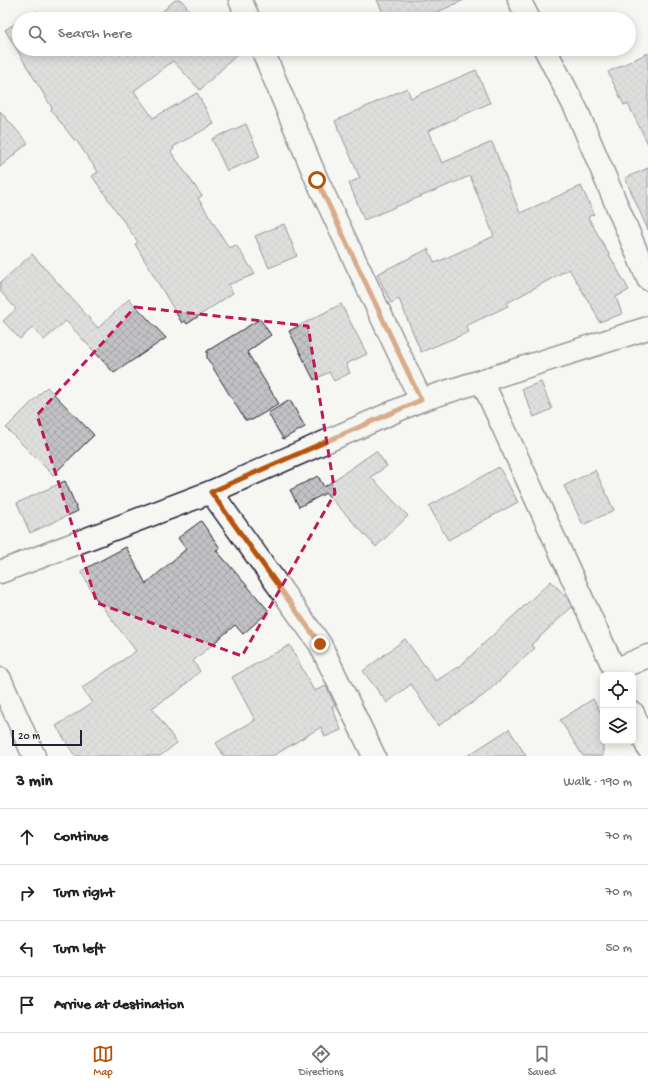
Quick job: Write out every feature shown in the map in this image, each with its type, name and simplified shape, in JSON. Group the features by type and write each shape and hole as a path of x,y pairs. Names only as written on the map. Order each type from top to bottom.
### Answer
{"street":[{"path":"240,0 246,12"},
{"path":"519,0 525,12"},
{"path":"265,56 317,180 421,400"},
{"path":"549,56 577,111 648,279"},
{"path":"0,572 211,492 421,400 648,328"},
{"path":"482,380 616,672"},
{"path":"211,492 320,644 374,756"},
{"path":"618,672 648,656"},
{"path":"0,679 34,756"},
{"path":"636,720 648,748"}],"highlighted area":[{"path":"135,307 308,326 335,493 242,656 97,603 37,415"}],"building":[{"path":"175,0 181,0 191,12 162,12"},
{"path":"377,0 464,0 437,12 383,12"},
{"path":"12,26 12,42 5,30"},
{"path":"648,53 648,144 628,104 624,105 608,72"},
{"path":"21,56 236,56 200,90 173,61 134,91 153,118 197,93 214,124 173,147 174,149 171,152 202,196 198,198 229,248 236,245 255,274 228,285 233,293 187,324 185,321 182,323 135,244 138,242 92,176 98,172 76,140 75,141 51,110 52,108"},
{"path":"476,70 490,103 428,131 442,163 492,142 520,213 581,186 594,214 588,217 629,290 616,297 622,314 599,322 595,312 569,269 507,303 508,306 466,326 469,332 421,352 399,299 391,303 377,274 428,249 435,263 494,236 470,176 364,220 349,183 360,178 335,121 407,88 411,98"},
{"path":"0,111 28,143 0,167"},
{"path":"246,124 260,157 227,171 212,139"},
{"path":"648,168 648,230 625,178"},
{"path":"284,224 297,256 269,268 255,236"},
{"path":"32,254 98,328 129,299 166,338 114,373 66,321 44,340 33,327 20,339 3,321 16,309 0,291 0,283"},
{"path":"341,304 367,354 346,364 350,373 334,381 329,372 314,380 289,331"},
{"path":"260,319 271,335 247,352 279,404 252,420 245,420 207,358 207,351"},
{"path":"541,382 552,409 534,417 522,389"},
{"path":"47,387 94,435 53,475 6,428"},
{"path":"290,400 305,427 283,439 268,413"},
{"path":"376,451 387,466 371,477 408,516 376,547 326,493 299,507 290,490 318,476 324,487"},
{"path":"499,467 518,502 448,540 429,506"},
{"path":"595,470 614,510 583,525 564,486"},
{"path":"65,481 78,511 30,533 17,503"},
{"path":"201,521 220,548 216,550 269,611 243,634 235,625 193,661 200,671 177,692 152,708 177,743 160,756 75,756 56,726 92,703 82,688 136,651 94,596 81,571 126,547 146,584 186,549 178,538"},
{"path":"551,581 568,599 572,607 531,645 535,648 484,695 438,726 411,684 387,703 363,671 405,639 436,681 462,664"},
{"path":"290,645 314,691 326,686 335,705 332,706 341,730 325,737 321,727 273,756 224,756 216,743 255,720 232,677"},
{"path":"593,699 600,711 600,744 603,744 603,756 583,756 560,720"},
{"path":"509,729 526,756 467,756"}],"route":[{"path":"317,180 421,400 211,492 320,644"}]}
